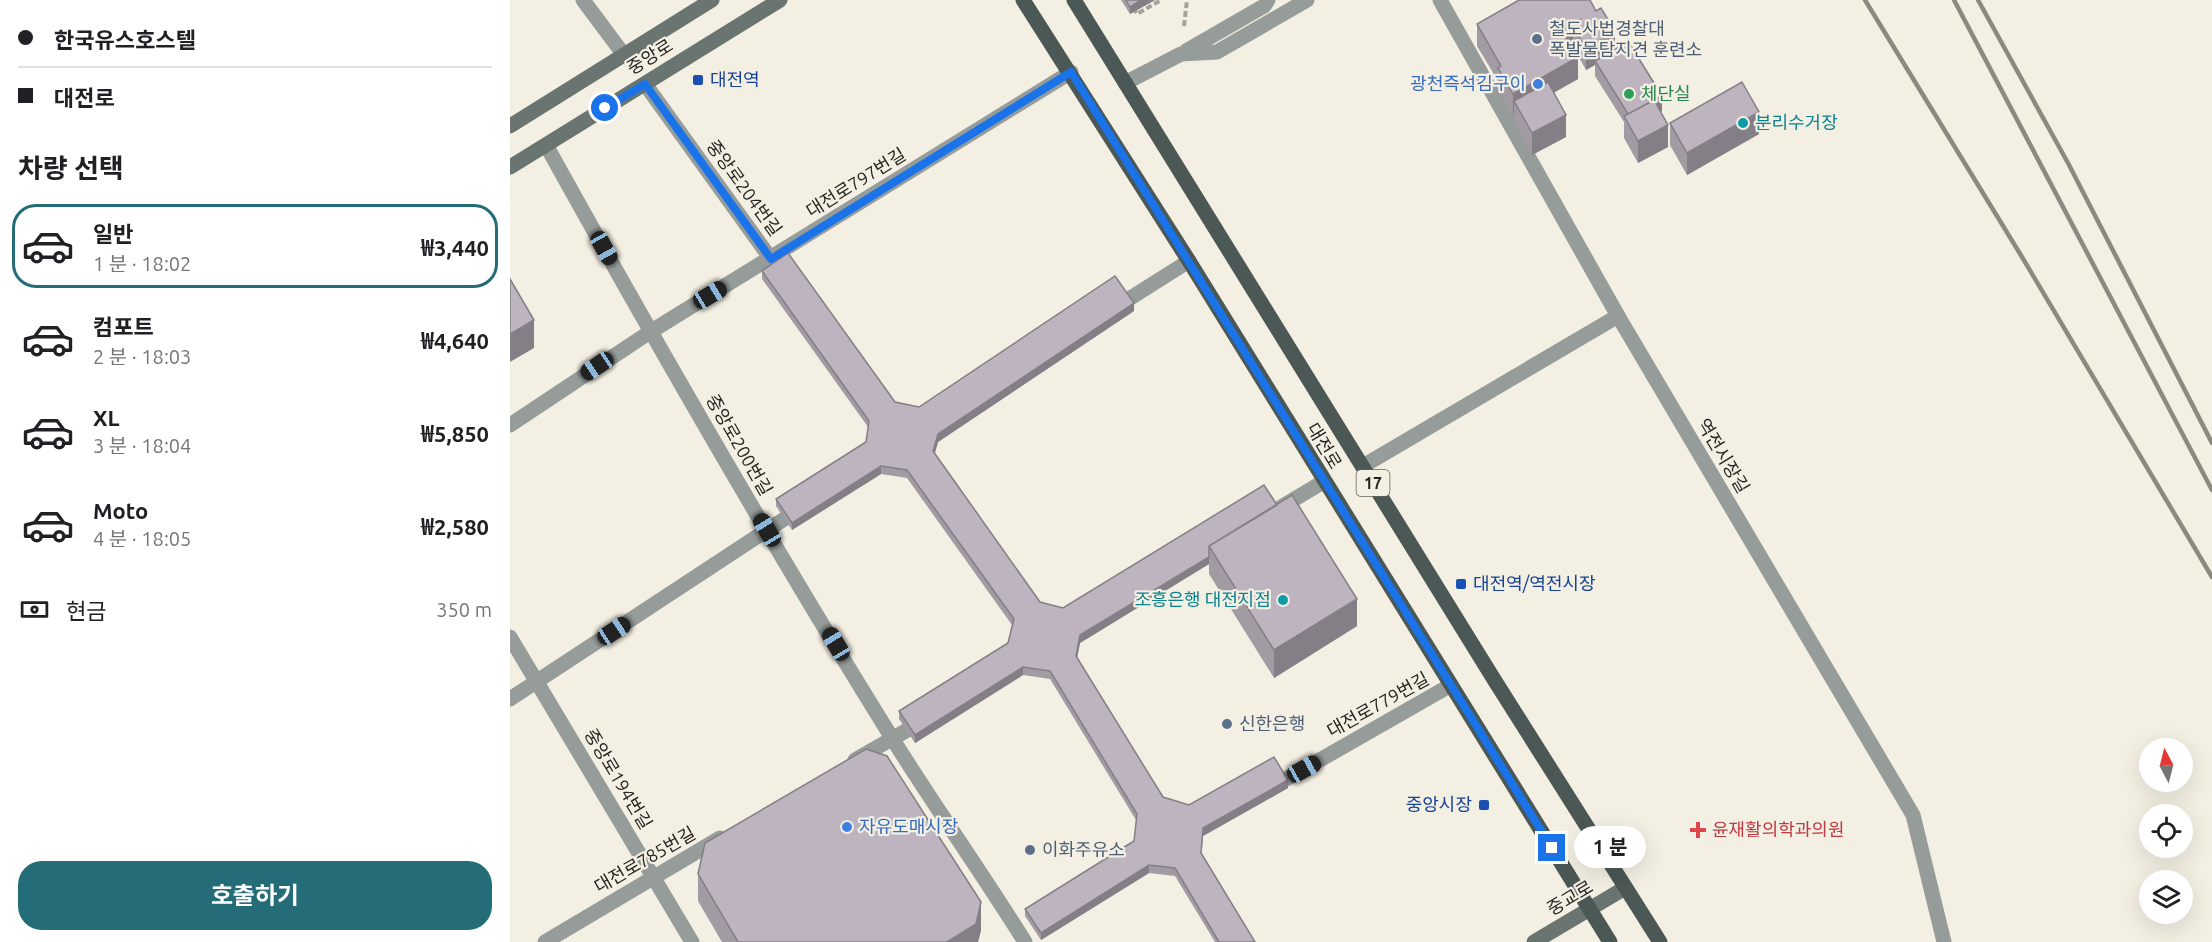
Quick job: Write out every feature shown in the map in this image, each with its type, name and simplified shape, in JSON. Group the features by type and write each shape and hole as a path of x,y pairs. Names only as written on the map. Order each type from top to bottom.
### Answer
{"main road":[{"name":"중앙로","path":"513,120 712,0"},
{"name":"중앙로","path":"510,167 780,0"},
{"name":"대전로","path":"1023,0 1071,72 1189,261 1323,482 1610,942"},
{"name":"대전로","path":"1074,0 1660,942"},
{"path":"1084,0 1088,24"},
{"name":"중교로","path":"1534,942 1625,888"}],"street":[{"path":"583,0 624,55"},
{"path":"1125,83 1264,6 1268,0"},
{"path":"1181,54 1217,52 1307,0"},
{"name":"역전시장길","path":"1440,0 1618,316 1913,815 1944,942"},
{"name":"대전로797번길","path":"510,425 650,332 774,264 1071,72"},
{"name":"중앙로204번길","path":"645,84 774,264"},
{"name":"중앙로200번길","path":"546,144 650,332 892,739 1023,938"},
{"path":"1099,318 1189,261"},
{"path":"1363,466 1618,316"},
{"path":"1263,518 1323,482"},
{"path":"510,699 814,501"},
{"name":"중앙로194번길","path":"510,637 692,942"},
{"name":"대전로779번길","path":"1253,798 1451,685"},
{"path":"841,769 932,715"},
{"name":"대전로785번길","path":"545,942 737,828"}],"path":[{"path":"1129,0 1137,14 1161,0"},
{"path":"1145,0 1149,7"}],"building":[{"path":"1126,0 1141,0 1130,7"},
{"path":"1519,0 1590,0 1596,11 1601,8 1615,31 1586,49 1573,26 1581,19 1562,30 1578,57 1513,94 1498,68 1501,66 1477,24"},
{"name":"체단실","path":"1628,41 1662,96 1628,114 1595,61"},
{"path":"1548,82 1566,115 1532,133 1514,101"},
{"path":"1742,82 1759,112 1687,153 1670,123"},
{"path":"1654,100 1668,125 1638,141 1624,116"},
{"path":"788,253 895,402 919,407 1115,276 1134,303 938,434 933,451 1040,602 1063,608 1264,485 1277,505 1209,546 1209,557 1080,635 1076,656 1163,797 1189,805 1274,757 1288,780 1203,828 1201,853 1255,942 1219,942 1175,868 1149,865 1041,933 1025,909 1134,841 1137,814 1050,671 1023,667 915,735 899,711 1008,643 1014,619 907,470 881,466 792,523 776,499 866,442 869,421 762,271"},
{"path":"510,279 534,320 510,334"},
{"name":"조흥은행 대전지점","path":"1292,495 1357,599 1274,650 1209,546"},
{"name":"자유도매시장","path":"866,749 887,756 981,902 976,924 947,942 738,942 698,874 705,843"}],"railway":[{"path":"1865,0 2022,257 2212,577"},
{"path":"1954,0 2212,490"},
{"path":"1978,0 2068,163 2212,443"}],"place":[{"name":"철도사법경찰대 폭발물탐지견 훈련소","path":"1537,39"},
{"name":"대전역","path":"698,80"},
{"name":"광천즉석김구이","path":"1538,84"},
{"name":"체단실","path":"1629,94"},
{"name":"분리수거장","path":"1743,123"},
{"name":"대전역/역전시장","path":"1461,584"},
{"name":"조흥은행 대전지점","path":"1283,600"},
{"name":"신한은행","path":"1227,724"},
{"name":"중앙시장","path":"1484,805"},
{"name":"자유도매시장","path":"847,827"},
{"name":"윤재활의학과의원","path":"1698,830"},
{"name":"이화주유소","path":"1030,850"}],"route":[{"path":"605,108 645,84 771,259 1071,72 1323,482 1552,848"}]}
